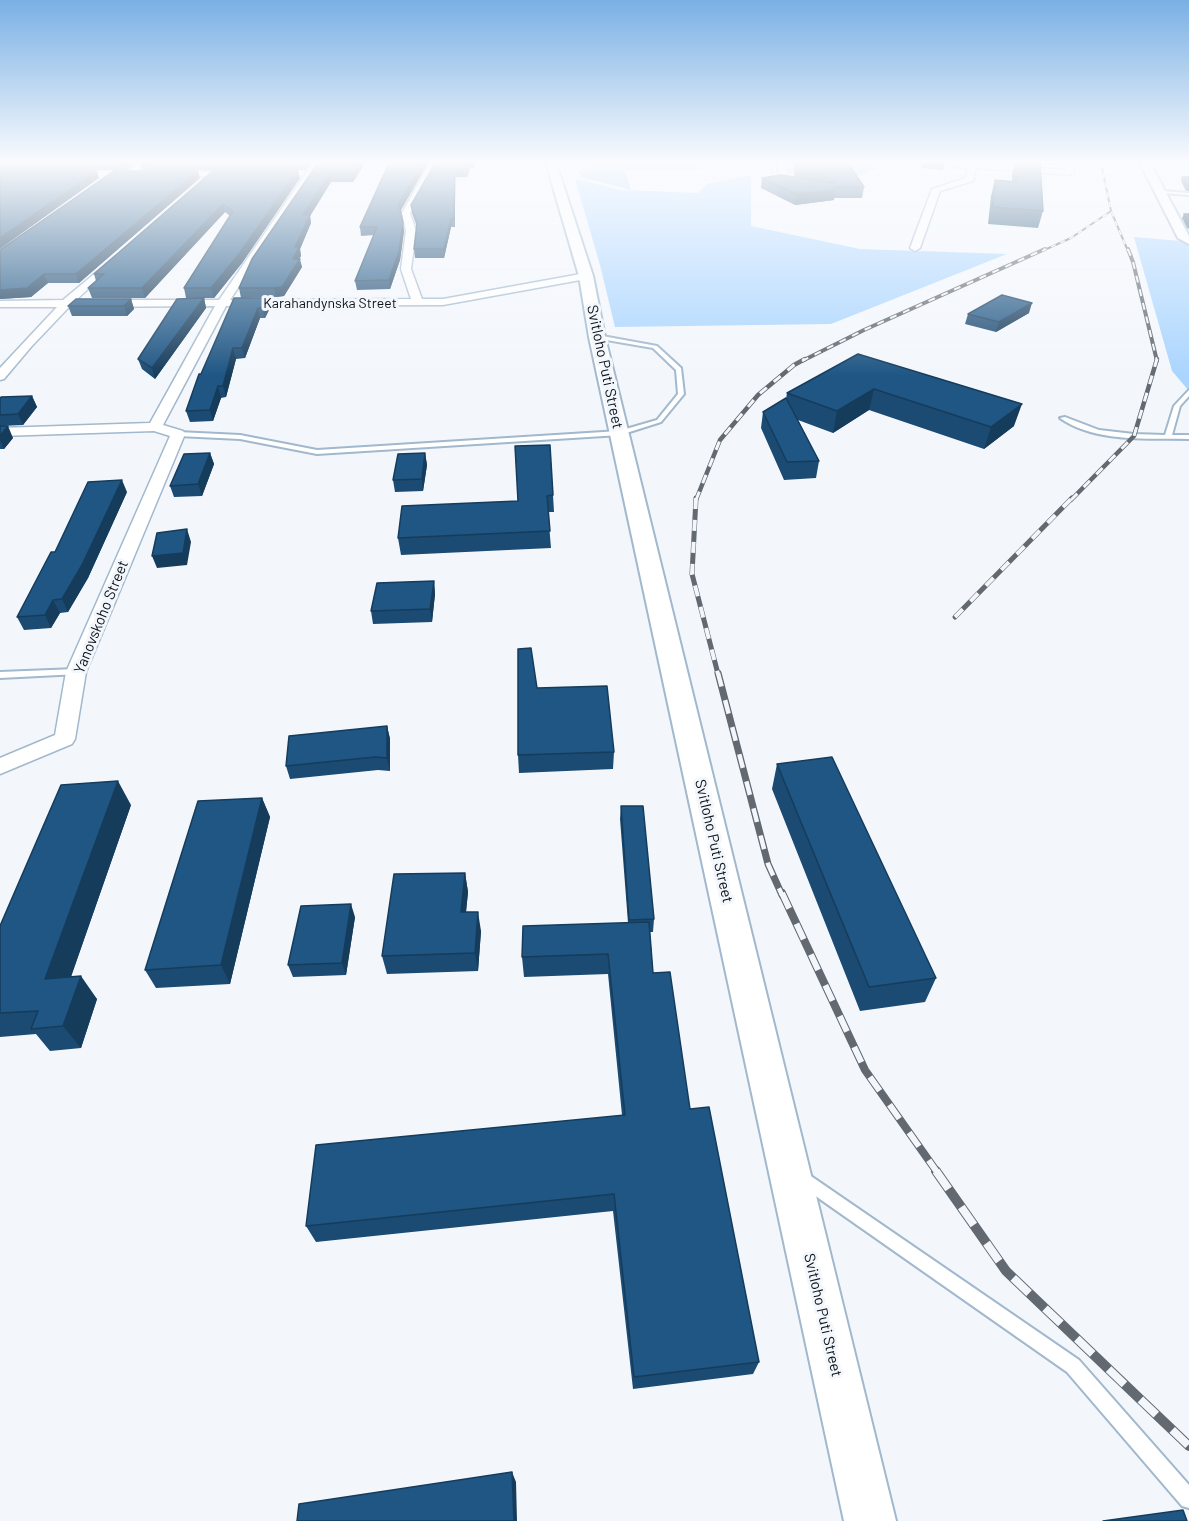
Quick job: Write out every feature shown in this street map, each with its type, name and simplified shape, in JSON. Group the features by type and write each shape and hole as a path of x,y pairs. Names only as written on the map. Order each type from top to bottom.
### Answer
{"main road":[{"name":"Svitloho Puti Street","path":"573,234 586,276 597,337 870,1521"}],"street":[{"path":"155,427 222,303 267,234"},
{"path":"411,234 406,269 418,303"},
{"path":"915,248 920,234"},
{"path":"0,376 22,347 66,303 127,250"},
{"name":"Karahandynska Street","path":"0,304 443,302 586,276"},
{"path":"0,432 155,427 178,434"},
{"name":"Yanovskoho Street","path":"0,766 65,739 76,672 178,434"}],"lane":[{"path":"178,434 240,437 317,452 620,433 659,421 681,394 679,369 655,347 597,337"},
{"path":"1168,435 1177,406 1189,392"},
{"path":"1063,418 1098,432 1134,436 1189,436"},
{"path":"0,675 76,672"},
{"path":"789,1169 1073,1365 1189,1499"}],"shaded area":[{"path":"591,234 789,234 860,249 1007,254 831,324 615,327"},
{"path":"1134,237 1181,241 1189,245 1189,391 1172,371"}],"building":[{"path":"23,234 123,234 76,274 44,274 27,288 0,290 0,250"},
{"path":"140,234 194,234 142,288 88,288 104,274 94,274"},
{"path":"218,234 253,234 211,288 184,288"},
{"path":"269,234 301,234 295,247 299,247 293,259 300,259 282,287 239,288 252,259"},
{"path":"374,234 401,234 399,251 389,280 355,281"},
{"path":"416,234 448,234 444,249 414,249"},
{"path":"1002,295 1032,303 999,322 968,314"},
{"path":"204,298 152,368 138,359 177,299"},
{"path":"234,298 268,298 262,308 258,308 242,348 233,348 223,386 218,386 210,410 186,411 199,374 201,374"},
{"path":"76,299 131,299 124,306 68,306"},
{"path":"858,354 1022,404 991,427 874,389 837,411 787,393"},
{"path":"32,396 18,414 0,415 1,397"},
{"path":"786,398 819,461 787,462 763,412"},
{"path":"0,426 8,426 0,436"},
{"path":"550,445 553,495 547,496 550,531 398,538 402,506 518,501 515,446"},
{"path":"210,453 198,484 170,486 184,454"},
{"path":"425,453 422,479 393,480 398,454"},
{"path":"122,480 82,565 62,599 53,600 45,615 17,617 51,552 55,552 88,482"},
{"path":"187,529 183,553 152,556 157,533"},
{"path":"434,581 430,609 371,611 377,583"},
{"path":"531,648 537,688 607,686 614,752 518,755 518,649"},
{"path":"387,726 387,758 375,757 286,766 289,736"},
{"path":"832,757 936,978 869,987 777,764"},
{"path":"118,781 45,979 81,976 63,1026 31,1029 38,1011 0,1013 0,926 61,785"},
{"path":"262,798 221,965 145,970 198,801"},
{"path":"621,806 643,806 654,919 629,920"},
{"path":"465,873 461,912 478,912 475,953 382,956 394,874"},
{"path":"351,904 342,963 288,965 301,906"},
{"path":"649,922 653,973 670,972 690,1109 709,1107 759,1362 634,1377 614,1194 306,1226 316,1145 625,1115 608,954 522,957 523,926"},
{"path":"512,1472 514,1521 297,1521 299,1504"},
{"path":"1183,1510 1187,1521 1103,1521"}],"railway":[{"path":"1042,251 1077,234"},
{"path":"1121,234 1128,251"},
{"path":"802,361 864,330 1045,249"},
{"path":"1128,249 1157,360"},
{"path":"696,500 720,440 758,395 794,365 805,359"},
{"path":"1071,500 1134,436 1157,360"},
{"path":"696,498 692,574 718,674"},
{"path":"955,617 1072,498"},
{"path":"718,673 768,864 782,895"},
{"path":"782,893 865,1070 937,1172"},
{"path":"936,1171 1006,1271 1189,1446"}]}
